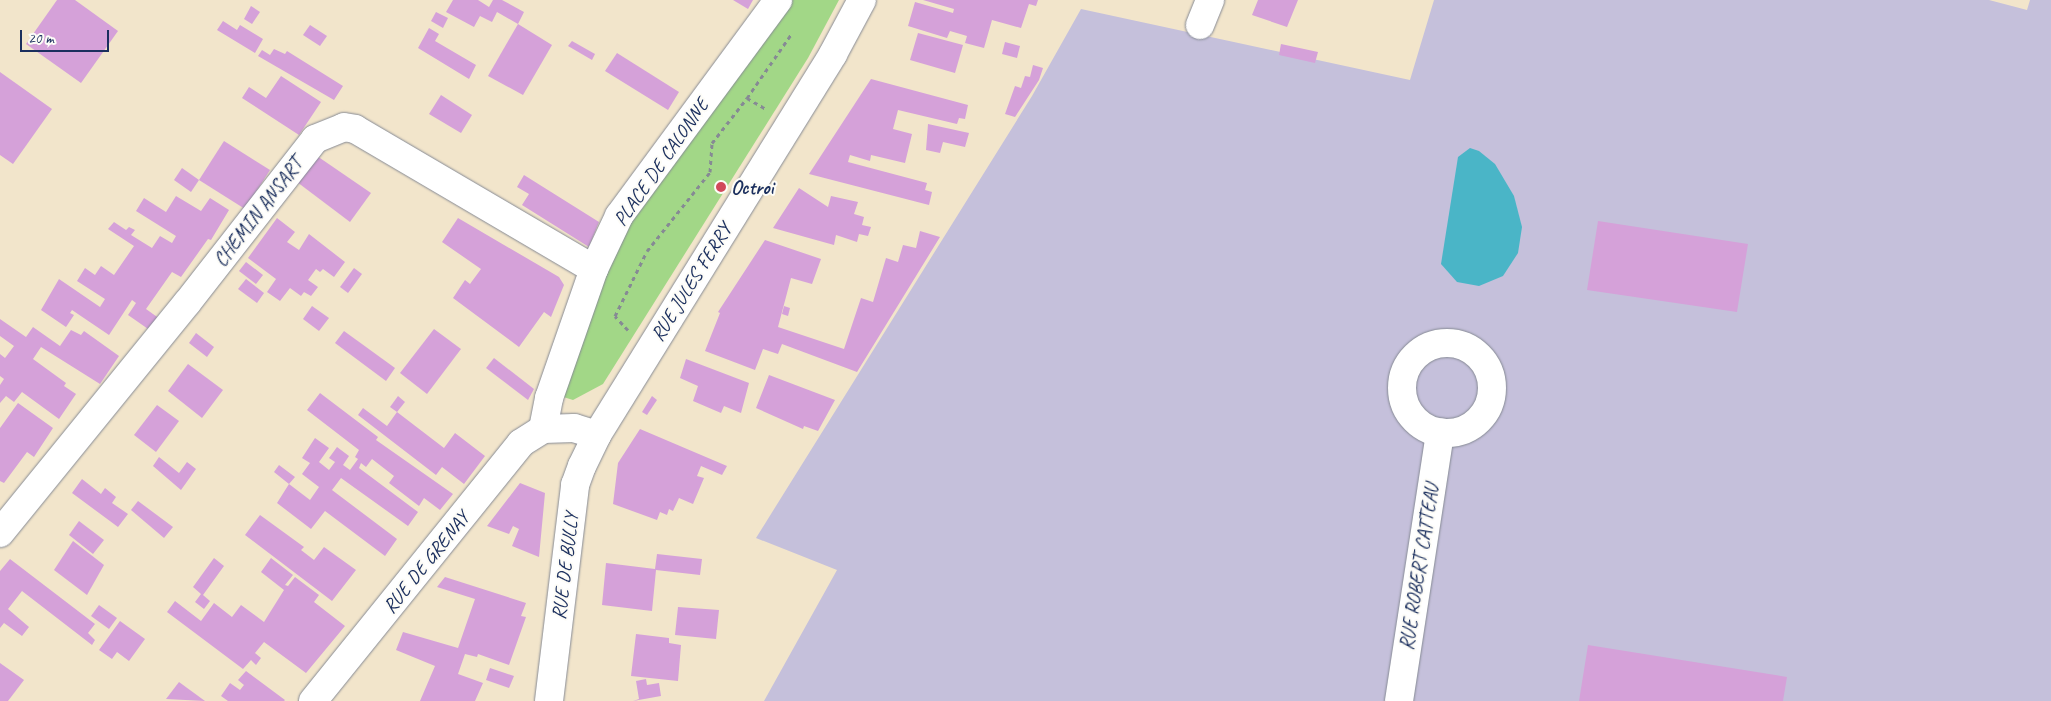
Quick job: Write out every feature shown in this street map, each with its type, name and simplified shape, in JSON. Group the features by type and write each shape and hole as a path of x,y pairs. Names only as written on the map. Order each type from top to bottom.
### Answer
{"street":[{"name":"PLACE DE CALONNE","path":"543,429 549,398 594,269 619,216 778,0"},
{"name":"RUE JULES FERRY","path":"597,435 790,123 862,0"},
{"path":"1200,26 1210,0"},
{"name":"CHEMIN ANSART","path":"0,533 315,139 344,127 355,129 594,269"},
{"path":"543,429 574,428 597,435"},
{"name":"RUE DE GRENAY","path":"313,701 521,443 543,429"},
{"name":"RUE ROBERT CATTEAU","path":"1399,701 1440,432"},
{"name":"RUE DE BULLY","path":"549,701 575,485 597,435"}],"path":[{"path":"652,346 620,325 615,316 647,251 710,172 712,143 747,98 790,123"}],"shaded area":[{"path":"1434,0 1989,0 2027,10 2030,0 2051,0 2051,701 764,701 837,570 756,538 1032,96 1081,9 1410,80"}],"green space":[{"path":"787,0 839,0 808,58 603,384 573,400 557,395 625,221"}],"water":[{"path":"1470,148 1479,151 1495,164 1514,196 1522,227 1518,253 1503,276 1479,286 1457,282 1441,264 1458,157"}],"building":[{"path":"57,0 75,0 118,31 81,83 26,44"},
{"path":"453,0 478,0 489,7 493,0 502,0 524,12 518,24 497,12 492,22 480,16 474,27 446,12"},
{"path":"733,0 753,0 748,9"},
{"path":"923,0 1038,0 1036,6 1029,4 1021,28 992,20 984,48 965,43 967,36 950,31 947,38 908,26 915,2 953,13 954,9"},
{"path":"1258,0 1298,0 1287,27 1252,15"},
{"path":"251,6 260,12 252,24 244,19"},
{"path":"436,12 448,18 443,28 431,21"},
{"path":"223,21 237,30 240,25 263,39 255,53 217,30"},
{"path":"518,24 552,45 523,95 488,76"},
{"path":"310,25 327,36 320,46 303,35"},
{"path":"429,28 439,34 435,41 476,65 469,79 418,48"},
{"path":"918,33 963,45 955,73 910,60"},
{"path":"572,41 595,54 592,60 568,46"},
{"path":"1005,42 1020,46 1017,58 1002,54"},
{"path":"1281,44 1318,52 1315,63 1279,55"},
{"path":"274,49 285,54 287,51 343,86 334,100 258,56 262,50 270,55"},
{"path":"617,53 679,92 668,110 605,71"},
{"path":"1033,65 1043,68 1039,80 1015,117 1005,114 1015,86 1021,88 1025,76 1030,77"},
{"path":"0,72 52,109 13,164 0,155"},
{"path":"281,76 321,102 299,135 242,98 249,87 266,98"},
{"path":"871,79 968,105 965,119 959,118 957,124 898,110 893,129 912,134 905,163 871,155 870,161 850,155 848,162 927,183 925,190 932,192 929,205 809,174"},
{"path":"441,95 472,115 461,133 429,114"},
{"path":"928,124 969,133 965,147 943,142 940,153 926,150"},
{"path":"224,141 270,170 245,209 199,180"},
{"path":"317,156 371,193 350,222 297,182"},
{"path":"182,168 199,180 191,192 174,180"},
{"path":"524,175 599,222 589,247 522,205 529,194 517,187"},
{"path":"799,188 828,207 831,196 858,202 854,214 864,217 862,225 871,227 868,236 859,234 857,242 836,235 834,245 773,228"},
{"path":"176,196 201,211 210,198 229,210 211,240 208,239 181,277 172,272 146,309 160,319 151,331 128,315 136,303 132,300 109,335 72,310 70,313 74,315 66,327 41,310 59,279 100,307 105,299 77,281 85,268 95,275 101,266 114,275 134,246 108,229 114,222 126,230 129,227 135,230 131,235 152,248 160,236 172,243 176,236 136,211 144,198 166,212"},
{"path":"277,218 295,232 287,242 299,250 309,234 345,262 334,277 323,269 320,272 316,269 308,280 318,287 311,296 304,292 301,296 290,288 280,301 267,292 276,279 248,258"},
{"path":"458,218 559,277 564,285 551,317 544,312 519,347 453,298 465,280 470,284 481,269 442,242"},
{"path":"1598,221 1748,244 1737,312 1587,290"},
{"path":"920,231 940,237 857,372 782,344 778,354 763,349 755,370 705,351 720,313 718,312 765,240 821,259 812,284 791,278 778,327 844,349 861,298 873,302 886,258 898,262 903,245 916,248"},
{"path":"246,262 263,275 256,284 239,271"},
{"path":"354,268 362,274 348,293 340,287"},
{"path":"246,279 264,293 257,303 238,289"},
{"path":"312,306 329,318 319,331 303,319"},
{"path":"784,306 790,308 788,316 782,314"},
{"path":"0,319 26,337 33,327 60,346 71,330 81,335 84,331 119,356 100,384 41,347 33,359 66,383 64,386 76,394 59,419 22,392 14,402 6,396 0,403 0,385 4,379 0,376 0,354 5,358 14,346 0,336"},
{"path":"434,329 461,349 427,394 400,373"},
{"path":"344,331 395,368 386,381 335,343"},
{"path":"196,333 214,347 207,357 189,343"},
{"path":"494,358 534,389 528,400 486,368"},
{"path":"686,359 749,383 741,413 724,406 721,413 693,401 698,386 680,378"},
{"path":"188,364 223,390 202,418 168,391"},
{"path":"769,375 835,400 818,431 804,426 803,429 756,408"},
{"path":"320,393 378,437 376,440 453,494 440,510 424,498 419,506 389,483 394,476 372,459 366,467 361,463 359,468 418,512 408,526 341,478 332,490 397,539 385,556 325,511 311,529 277,503 289,484 310,500 319,487 302,474 310,463 302,458 315,438 329,448 319,462 329,470 335,462 329,458 337,447 349,456 343,465 350,470 358,459 355,457 359,450 307,410"},
{"path":"398,396 405,402 397,412 390,407"},
{"path":"652,396 657,400 647,415 642,412"},
{"path":"18,403 53,428 34,457 27,452 4,483 0,481 0,428"},
{"path":"157,405 179,421 156,452 134,435"},
{"path":"363,408 387,426 397,412 444,448 455,433 485,456 464,484 442,467 436,475 358,415"},
{"path":"640,429 727,466 722,475 701,466 697,476 704,478 693,504 679,498 673,511 669,509 667,515 660,512 657,520 613,504 618,463"},
{"path":"159,457 179,473 187,462 196,469 181,490 153,466"},
{"path":"279,465 295,477 289,484 274,472"},
{"path":"82,479 101,494 105,488 116,497 112,503 128,514 118,527 72,493"},
{"path":"520,483 545,493 539,557 512,546 519,529 513,526 509,534 487,526"},
{"path":"138,501 173,527 164,538 131,510"},
{"path":"260,515 304,547 301,550 314,560 324,547 356,570 332,601 245,535"},
{"path":"79,521 104,540 93,554 69,535"},
{"path":"73,541 104,565 87,595 54,570"},
{"path":"657,554 702,559 700,575 656,570 652,611 602,605 606,563 655,569"},
{"path":"214,558 224,566 203,595 210,601 204,609 195,602 201,594 193,587"},
{"path":"271,558 293,575 285,585 288,586 295,577 319,595 314,602 345,626 306,673 264,642 255,653 261,658 256,665 251,660 243,669 167,612 175,601 201,621 214,603 232,617 241,605 264,622 284,590 261,572"},
{"path":"10,559 95,624 88,633 95,640 92,645 22,591 8,609 29,627 22,636 4,623 0,628 0,571"},
{"path":"445,577 526,603 521,616 526,617 509,665 478,654 477,657 465,654 458,674 483,683 475,701 420,701 435,666 396,650 403,632 458,648 475,599 437,587"},
{"path":"99,605 117,618 109,629 91,616"},
{"path":"678,607 719,610 716,639 675,635"},
{"path":"120,621 145,639 129,661 117,652 112,659 99,650"},
{"path":"636,634 669,638 669,643 681,645 678,681 631,676"},
{"path":"1588,645 1787,677 1783,701 1579,701"},
{"path":"0,663 24,680 8,701 0,701"},
{"path":"490,668 514,676 509,688 486,680"},
{"path":"246,671 285,700 228,701 221,696 230,683 240,690 244,685 238,680"},
{"path":"646,679 647,685 659,683 661,696 633,701 639,699 636,681"},
{"path":"179,682 205,701 166,699"}],"place":[{"name":"Octroi","path":"721,187"}]}
